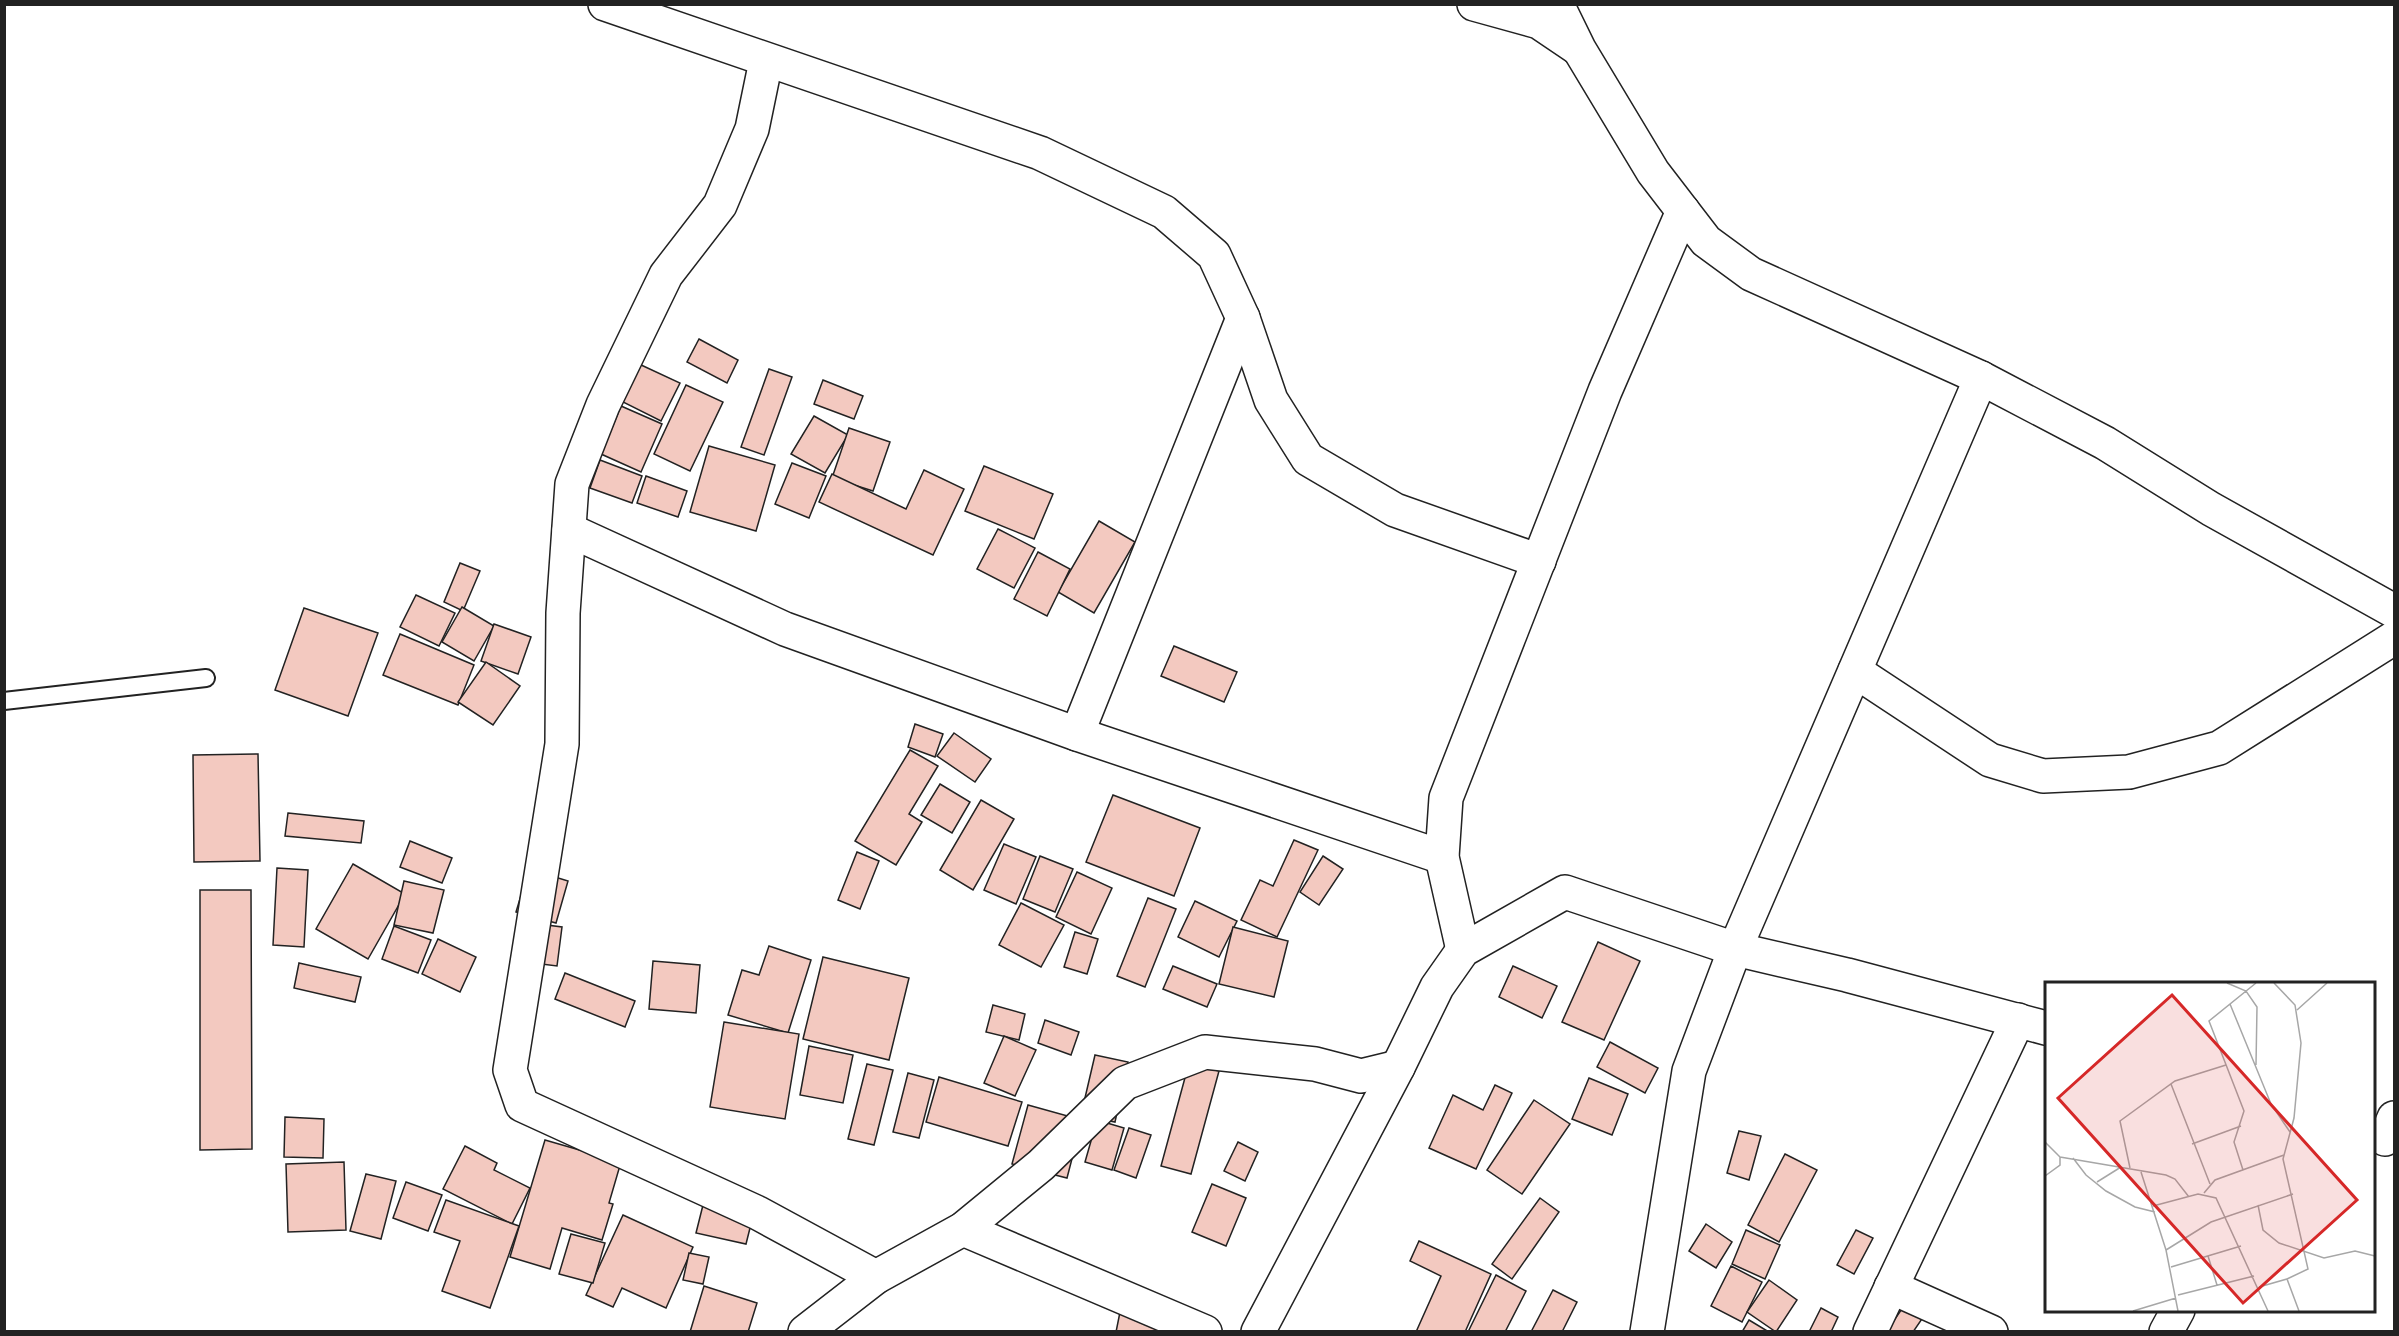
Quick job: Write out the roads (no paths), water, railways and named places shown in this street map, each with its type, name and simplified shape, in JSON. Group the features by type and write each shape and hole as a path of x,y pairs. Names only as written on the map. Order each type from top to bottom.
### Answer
{"street":[{"path":"605,4 1040,153 1164,212 1214,255 1243,318 1270,400 1308,459 1395,510 1539,561"},
{"path":"1474,4 1539,21 1579,49"},
{"path":"1557,4 1579,49 1653,172 1706,241 1751,274 1981,378 2105,443 2211,509 2394,611"},
{"path":"766,61 752,129 720,205 666,275 603,405 572,484 563,613 562,744 510,1070 522,1105 758,1213 876,1277"},
{"path":"1463,950 1442,857 1446,798 1605,391 1683,211"},
{"path":"1077,734 1243,318"},
{"path":"1647,1332 1689,1071 1735,949 1981,378"},
{"path":"569,530 785,629 1077,734 1442,857"},
{"path":"1855,671 1990,760 2043,776 2129,772 2218,748 2394,638"},
{"path":"1258,1332 1398,1067 1437,987 1463,950 1565,892 1735,949 2032,1024 1891,1287 1870,1332"},
{"path":"810,1330 876,1277 963,1229 1041,1165 1125,1083 1205,1052 1315,1064 1361,1076 1398,1067"},
{"path":"963,1229 1205,1332"},
{"path":"1891,1287 1990,1332"},
{"path":"2166,1332 2177,1312"}],"lane":[{"path":"4,701 206,678"}]}
